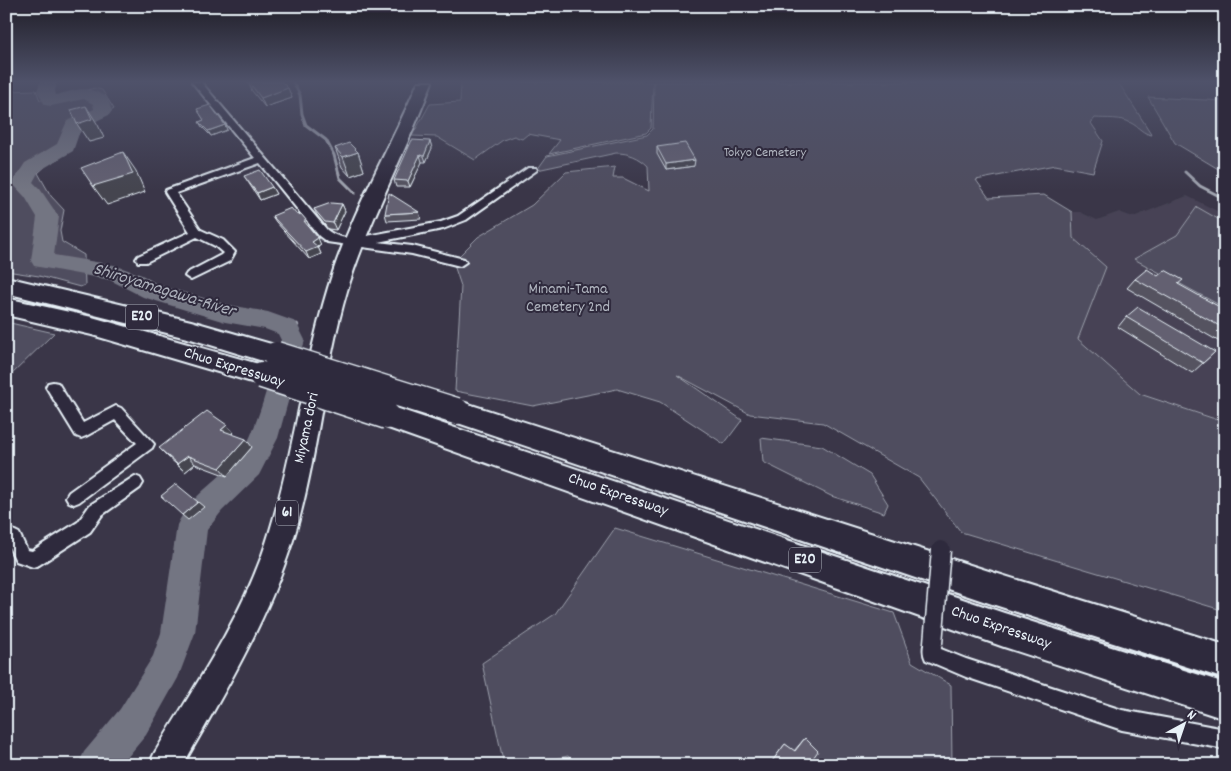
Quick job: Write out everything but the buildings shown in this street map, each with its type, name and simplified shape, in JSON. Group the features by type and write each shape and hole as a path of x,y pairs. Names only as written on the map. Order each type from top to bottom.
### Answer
{"highway":[{"name":"Chuo Expressway","path":"6,285 191,330 387,416 1004,630 1225,701"},
{"name":"Chuo Expressway","path":"6,306 269,365 456,411 1004,592 1225,662"}],"main road":[{"name":"Miyama dori","path":"165,765 240,632 273,559 302,454 335,296 354,242 411,118"}],"street":[{"path":"227,118 323,233 331,239 338,242 354,242 419,252 460,262"},
{"path":"191,276 226,258 229,252 220,243 197,233 170,192 262,159"},
{"path":"354,242 443,225 462,218 532,170"},
{"path":"142,259 197,233"},
{"path":"53,387 81,432 116,412 147,444 74,497"},
{"path":"13,538 22,556 33,559 84,527 96,510 136,483"},
{"path":"941,546 932,654 1055,699 1122,720 1225,739"}],"shaded area":[{"path":"1187,196 1225,215 1225,419 1213,418 1140,395 1077,339 1106,267 1073,238 1072,212 1080,212 1097,220 1119,212 1133,217"}],"green space":[{"path":"6,118 100,118 80,131 75,140 38,173 51,196 64,210 60,231 62,242 84,255 85,285 80,287 39,276 6,271"},
{"path":"422,118 651,118 651,128 646,133 549,154 560,140 528,134 522,139 514,136 503,140 475,160 437,137 412,136"},
{"path":"653,118 1141,118 1152,135 1127,121 1095,118 1091,123 1103,141 1093,172 1055,165 976,180 989,198 1044,195 1072,212 1073,238 1106,267 1078,339 1140,394 1212,418 1225,419 1225,611 961,532 919,478 823,423 750,414 677,375 742,420 724,444 660,402 617,389 533,406 455,391 461,286 453,262 478,237 532,205 566,172 615,167 613,178 623,178 649,191 648,166 634,156 625,154 616,153 537,170 547,156 647,135 653,129"},
{"path":"1160,118 1225,118 1225,173 1175,143"},
{"path":"1197,207 1225,223 1225,308 1134,259 1177,235"},
{"path":"6,322 54,333 6,380"},
{"path":"761,438 822,446 870,475 888,504 884,513 831,496 763,462"},
{"path":"615,528 894,613 912,662 951,685 952,765 578,765 568,756 527,765 504,765 482,663 555,614"}],"waterway":[{"name":"Shiroyamagawa-River","path":"88,118 73,125 66,147 32,167 22,183 33,193 48,217 42,261 114,273 134,281 151,291 225,313 268,321 287,328 293,340 264,438 249,466 211,502 192,525 178,633 166,666 133,722 97,765"},
{"path":"303,118 306,125 326,140 334,155 340,178 355,193"},
{"path":"1185,172 1200,186 1225,199"},
{"path":"289,332 297,325"}],"park label":[{"name":"Tokyo Cemetery","path":"765,153"},
{"name":"Minami-Tama Cemetery 2nd","path":"568,298"}]}
